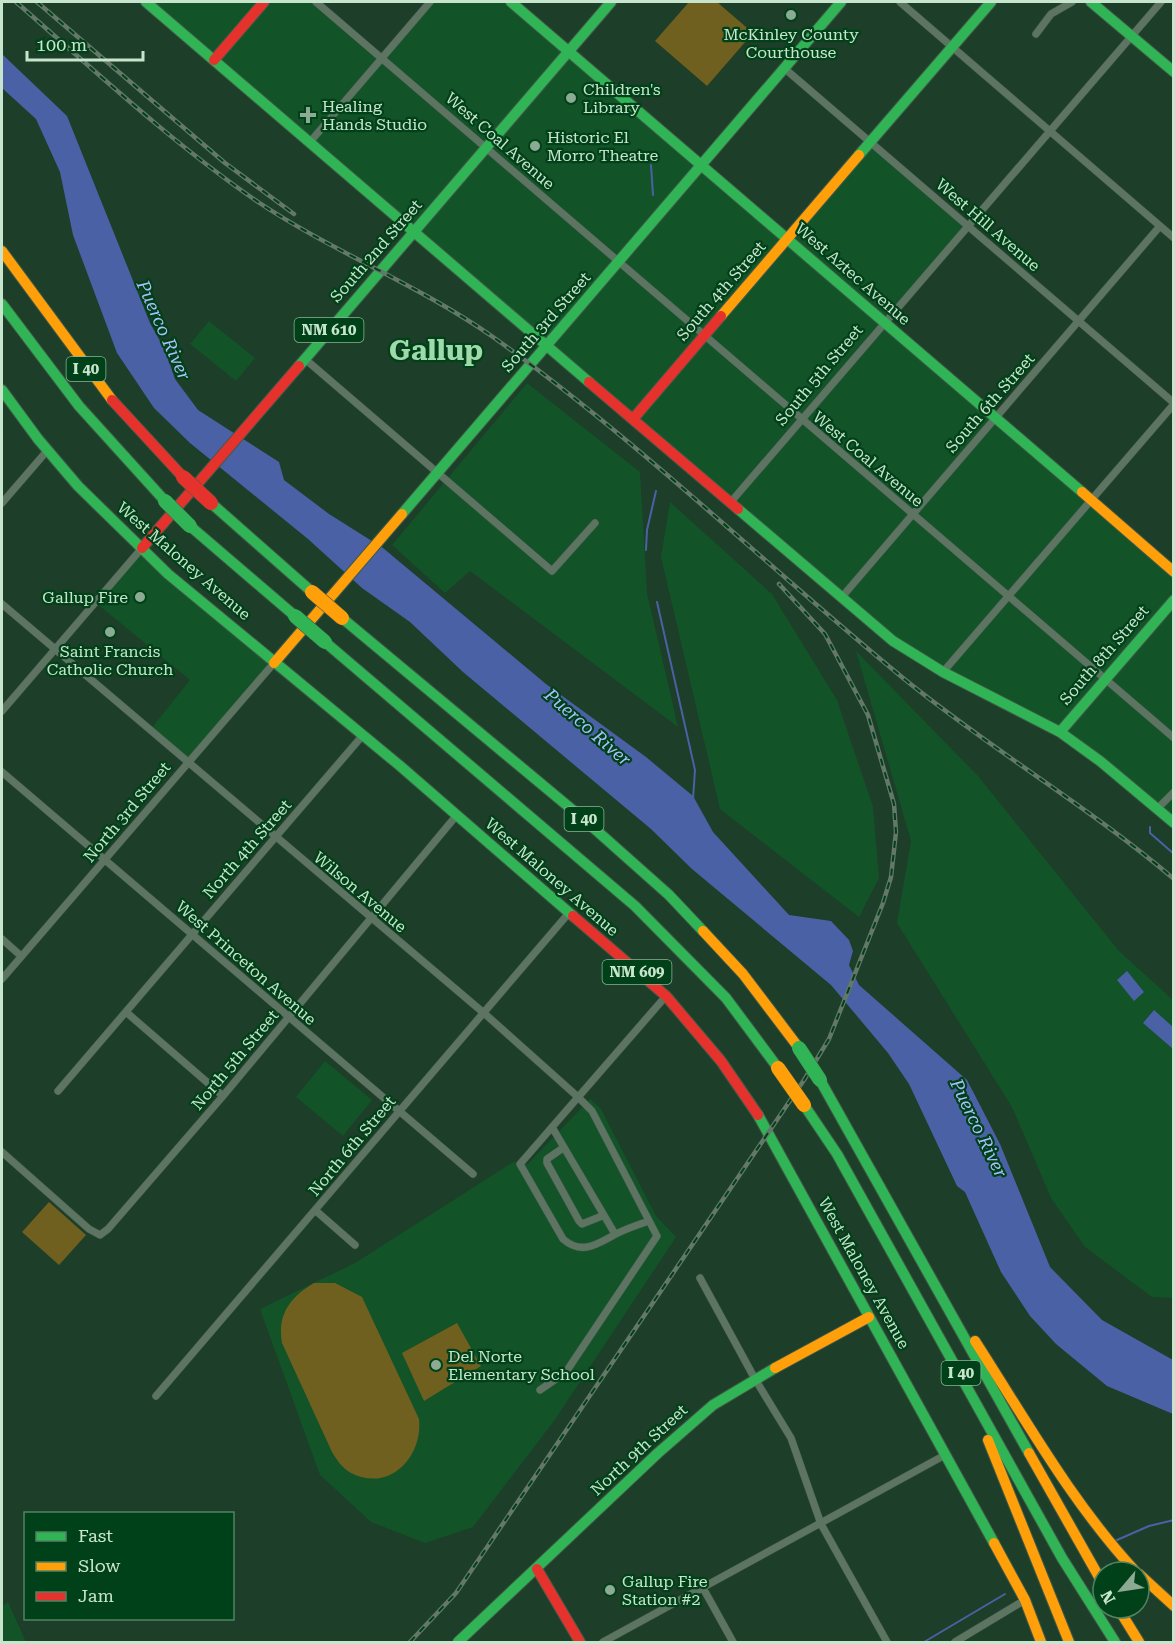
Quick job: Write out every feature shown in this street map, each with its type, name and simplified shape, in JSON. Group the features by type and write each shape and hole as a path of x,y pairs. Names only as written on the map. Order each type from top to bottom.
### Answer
{"main road":[{"path":"146,2 841,598 893,640 943,672 1060,732 1100,761 1173,823"},
{"path":"214,60 264,2"},
{"name":"West Aztec Avenue","path":"511,2 1173,572"},
{"name":"South 2nd Street","path":"142,548 611,2"},
{"name":"South 3rd Street","path":"274,663 841,2"},
{"path":"952,47 991,2"},
{"path":"1091,2 1173,72"},
{"name":"South 4th Street","path":"633,419 952,47"},
{"name":"I 40","path":"2,251 99,386 183,477 342,618 587,822 669,895 743,974 799,1048 820,1080 1091,1563"},
{"name":"I 40","path":"2,304 77,405 110,444 190,526 635,906 726,998 837,1154 1062,1558 1115,1642"},
{"name":"NM 609","path":"2,390 46,452"},
{"name":"West Maloney Avenue","path":"46,452 104,514 142,548 666,996 709,1044 743,1089 769,1132 1025,1600 1041,1642"},
{"name":"South 8th Street","path":"1060,732 1173,600"},
{"path":"909,1239 1079,1503 1100,1533 1126,1560"},
{"name":"North 9th Street","path":"458,1642 658,1453 713,1406 755,1379 869,1317"},
{"path":"952,1358 1003,1473 1069,1642"},
{"path":"537,1569 580,1642"},
{"path":"1151,1585 1173,1606"},
{"path":"1125,1620 1139,1642"}],"street":[{"name":"West Coal Avenue","path":"316,2 1173,738"},
{"path":"310,142 430,2"},
{"path":"900,2 1173,238"},
{"path":"1036,34 1051,14 1072,2"},
{"path":"1050,131 1161,2"},
{"name":"West Hill Avenue","path":"784,68 1173,403"},
{"name":"South 5th Street","path":"730,503 1050,131"},
{"name":"South 6th Street","path":"841,598 1160,226"},
{"path":"305,359 552,572 595,523"},
{"path":"943,672 1173,403"},
{"path":"2,503 46,452"},
{"path":"2,711 142,548"},
{"name":"Wilson Avenue","path":"2,604 485,1014 592,1112 657,1236 566,1372 540,1390"},
{"name":"North 3rd Street","path":"2,979 187,761 274,663"},
{"name":"North 4th Street","path":"58,1091 363,735"},
{"name":"West Princeton Avenue","path":"2,772 106,858 191,934 473,1173"},
{"path":"1157,809 1173,792"},
{"name":"North 5th Street","path":"2,1152 89,1229 100,1234 223,1096 456,816"},
{"name":"North 6th Street","path":"156,1396 485,1014 568,914"},
{"path":"2,939 21,957"},
{"path":"649,1221 615,1234 594,1247 574,1247 567,1243 552,1222 520,1164 666,996"},
{"path":"126,1012 223,1096"},
{"path":"552,1128 602,1216 615,1234"},
{"path":"563,1148 547,1159 547,1163 579,1221 582,1224 602,1216"},
{"path":"315,1210 355,1245"},
{"path":"700,1278 755,1379 791,1438 821,1524 887,1642"},
{"path":"603,1642 945,1455"},
{"path":"703,1588 733,1642"},
{"path":"955,1642 1025,1600"}],"shaded area":[{"path":"146,2 317,2 382,58 430,2 511,2 787,239 870,142 968,226 885,323 1173,572 1173,823 1100,761 893,641"},
{"path":"689,2 717,2 753,33 707,86 655,41"},
{"path":"209,321 255,358 236,381 190,344"},
{"path":"527,383 640,472 647,593 678,727 470,571 445,593 392,545"},
{"path":"670,502 772,594 837,700 873,807 879,878 859,917 720,809 661,557"},
{"path":"142,548 274,663 187,761 150,730 190,680 96,603"},
{"path":"856,651 978,776 1119,951 1173,1000 1173,1298 1152,1297 1085,1247 1051,1198 1012,1107 897,923 911,841"},
{"path":"325,1061 372,1100 343,1136 296,1097"},
{"name":"Del Norte Elementary School","path":"590,1099 601,1109 656,1216 676,1237 554,1421 473,1527 425,1543 371,1522 320,1475 260,1309 355,1263 513,1162 528,1164"},
{"path":"49,1202 86,1235 59,1265 22,1232"},
{"path":"314,1283 335,1283 362,1297 419,1419 416,1446 410,1458 391,1474 379,1478 365,1478 351,1473 340,1464 332,1452 282,1343 282,1324 287,1308 298,1294"},
{"path":"457,1323 481,1366 424,1401 402,1353"},
{"path":"8,1602 26,1642 2,1642 2,1606"}],"water":[{"name":"Puerco River","path":"2,54 67,116 150,323 165,350 175,379 198,410 279,462 284,480 329,514 383,548 546,684 646,757 693,796 713,832 789,915 831,921 849,940 853,951 849,965 859,985 967,1080 1000,1144 1050,1267 1102,1320 1173,1360 1173,1414 1107,1386 1056,1344 1030,1316 1001,1272 965,1192 957,1186 909,1084 888,1053 831,985 692,869 651,829 463,672 410,622 362,588 308,539 190,443 154,408 117,353 73,235 60,172 36,119 2,88"},
{"path":"1127,971 1144,992 1134,1001 1117,980"},
{"path":"1154,1010 1173,1027 1173,1049 1143,1023"}],"waterway":[{"path":"651,165 653,195"},
{"path":"646,550 647,530 656,491"},
{"path":"657,602 695,770 693,799"},
{"path":"1150,827 1150,833 1174,854"},
{"path":"1117,1540 1149,1526 1174,1520"},
{"path":"924,1642 1005,1594"}],"railway":[{"path":"16,2 164,131 258,202 316,237 465,318 547,377 650,460 903,678 970,729 1108,827 1174,879"},
{"path":"37,2 225,163 294,214"},
{"path":"410,1642 456,1593 804,1080 829,1039 883,903 891,877 896,832 894,804 868,715 825,634 779,584"}],"traffic: fast":[{"path":"146,2 589,382"},
{"path":"511,2 1082,492"},
{"path":"299,366 611,2"},
{"path":"402,514 841,2"},
{"path":"859,155 991,2"},
{"path":"1091,2 1174,72"},
{"path":"2,304 79,406 165,501"},
{"path":"2,390 38,439 78,486 168,574 399,765 573,916"},
{"path":"165,501 190,526"},
{"path":"211,503 312,592"},
{"path":"738,509 893,641 943,672 1060,732 1100,761 1174,823"},
{"path":"190,526 295,616"},
{"path":"1060,732 1174,600"},
{"path":"295,616 325,642"},
{"path":"342,618 587,822 669,895 703,931"},
{"path":"325,642 635,906 726,998 778,1068"},
{"path":"799,1048 820,1080"},
{"path":"820,1080 1029,1453"},
{"path":"804,1105 837,1154 1062,1558 1115,1642"},
{"path":"758,1115 994,1543"},
{"path":"458,1642 658,1453 713,1405 775,1368"}],"traffic: slow":[{"path":"721,316 859,155"},
{"path":"2,251 112,400"},
{"path":"1082,492 1174,572"},
{"path":"274,663 402,514"},
{"path":"312,592 342,618"},
{"path":"703,931 743,974 799,1048"},
{"path":"778,1068 804,1105"},
{"path":"775,1368 869,1317"},
{"path":"975,1341 1070,1489 1125,1560"},
{"path":"988,1440 1069,1642"},
{"path":"1029,1453 1091,1563"},
{"path":"994,1543 1025,1600 1041,1642"},
{"path":"1151,1585 1174,1606"},
{"path":"1125,1620 1139,1642"}],"traffic: jam":[{"path":"214,60 264,2"},
{"path":"633,419 721,316"},
{"path":"142,548 299,366"},
{"path":"589,382 738,509"},
{"path":"112,400 183,477"},
{"path":"183,477 211,503"},
{"path":"573,916 666,996 721,1061 758,1115"},
{"path":"537,1569 580,1642"}],"place":[{"name":"McKinley County Courthouse","path":"791,15"},
{"name":"Children's Library","path":"571,98"},
{"name":"Healing Hands Studio","path":"308,115"},
{"name":"Historic El Morro Theatre","path":"535,146"},
{"name":"Gallup Fire","path":"140,597"},
{"name":"Saint Francis Catholic Church","path":"110,632"},
{"name":"Del Norte Elementary School","path":"436,1365"},
{"name":"Gallup Fire Station #2","path":"610,1590"}],"district":[{"name":"Gallup","path":"436,350"}]}
